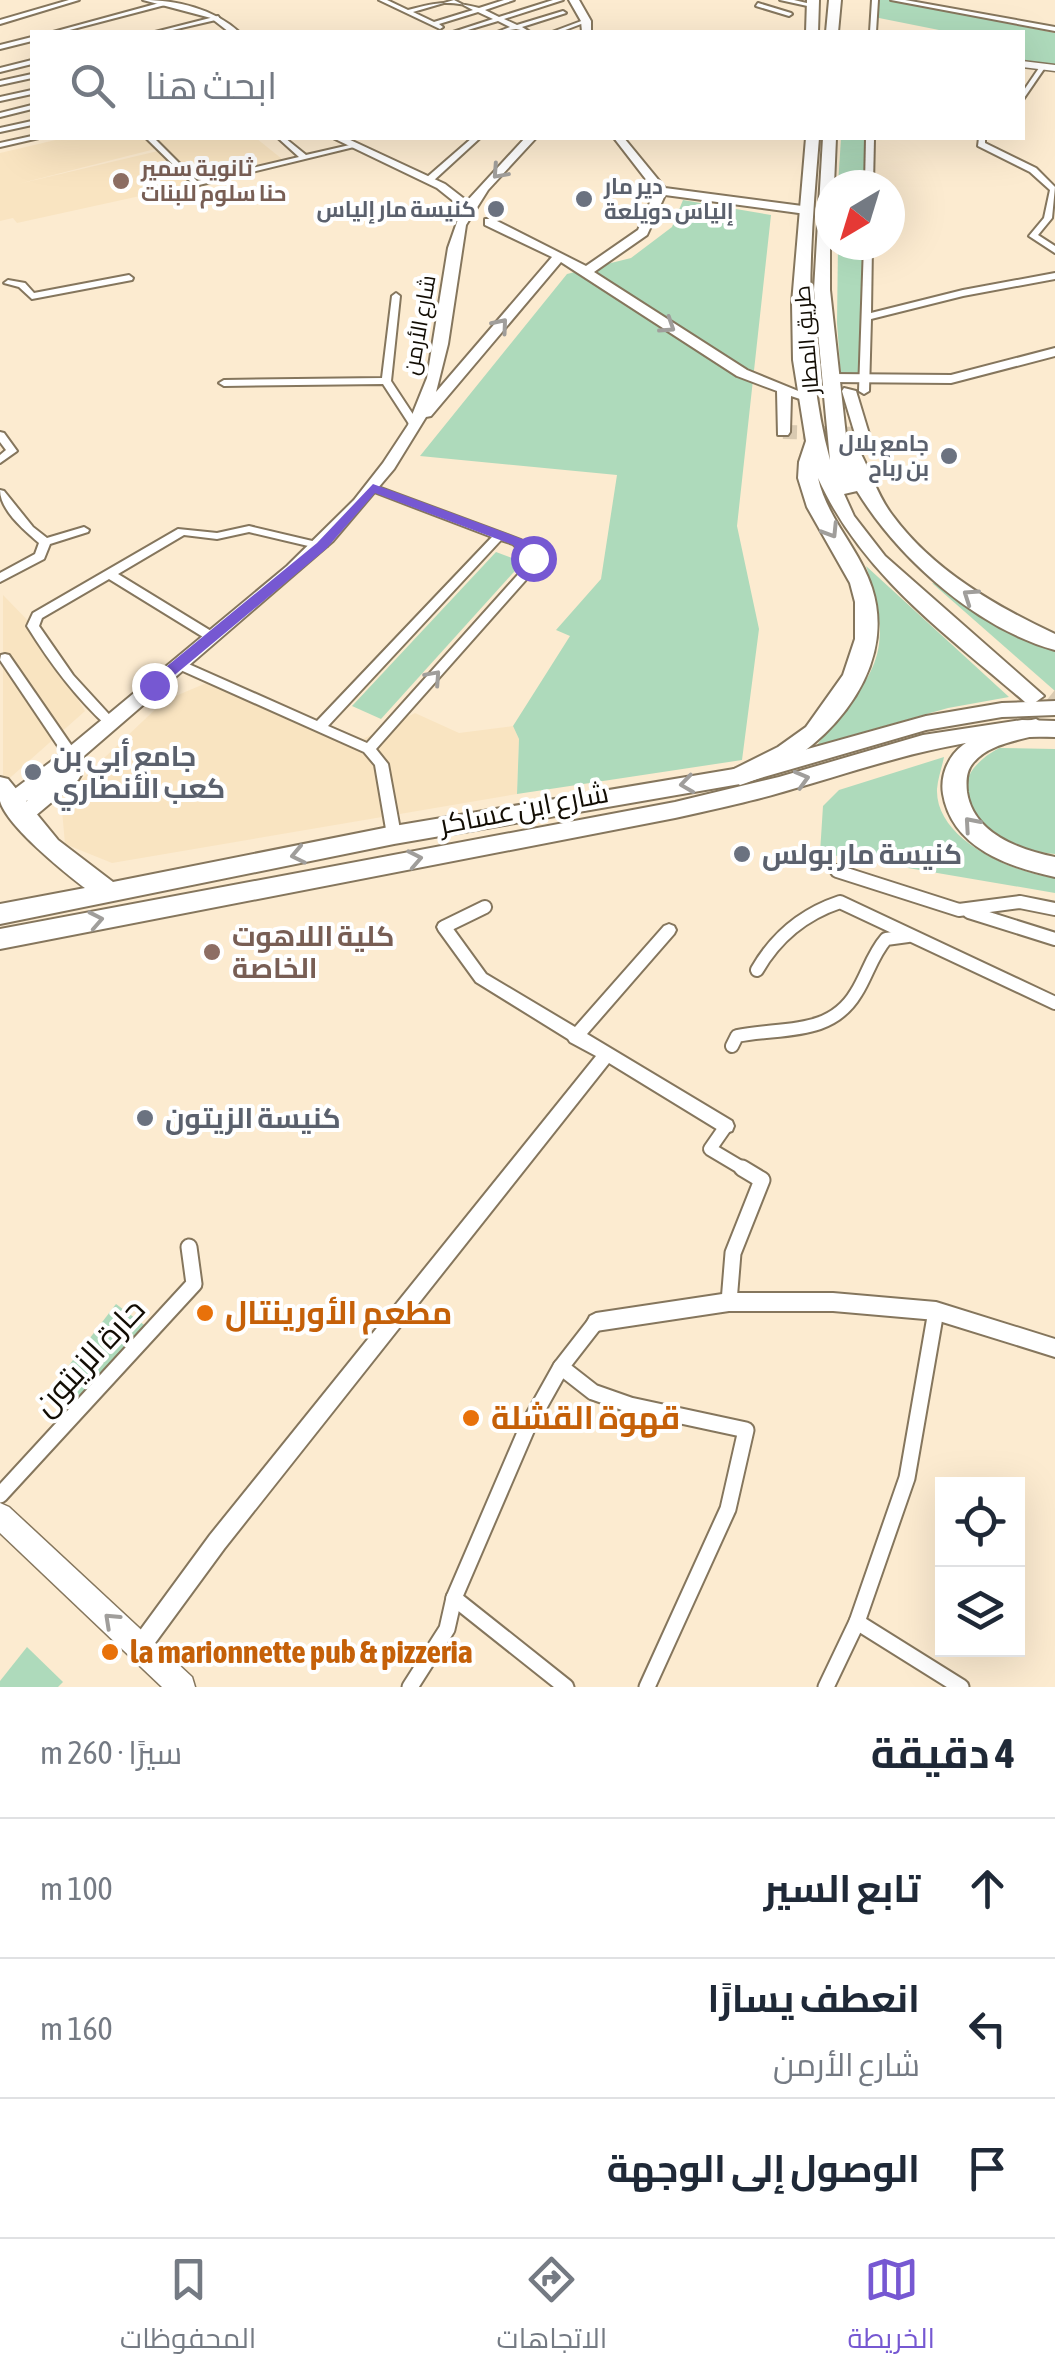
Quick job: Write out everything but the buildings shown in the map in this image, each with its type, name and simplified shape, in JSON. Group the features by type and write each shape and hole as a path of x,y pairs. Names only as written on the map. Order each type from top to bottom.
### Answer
{"highway":[{"path":"832,30 835,0"},
{"path":"812,30 813,3"},
{"name":"طريق المطار","path":"812,140 801,290 806,397 814,440"},
{"name":"طريق المطار","path":"829,140 822,290 848,386 834,418 840,466 860,514 882,544 1046,700"},
{"path":"834,418 852,448 858,472 903,540 974,600 1055,643"},
{"path":"814,440 836,500 878,562 1046,700"},
{"path":"740,776 801,744 844,695 863,662 870,624 865,592 811,497 806,463 814,440"},
{"path":"1045,728 968,752 954,775 954,800 964,820 989,842 1028,861 1055,866"}],"main road":[{"path":"148,0 218,18 230,30"},
{"path":"204,13 209,0"},
{"path":"574,0 586,27"},
{"path":"342,140 429,180 461,198 468,207 529,140"},
{"path":"621,140 661,191 806,210"},
{"path":"586,272 643,232 661,191"},
{"name":"شارع الأرمن","path":"6,807 72,758 322,546 373,488 415,425 436,370 454,250 468,207"},
{"name":"طريق المطار","path":"489,222 560,256 727,364 806,397"},
{"path":"415,425 560,256"},
{"path":"848,386 951,379 1055,352"},
{"path":"848,386 952,389 1055,362"},
{"path":"436,370 460,374"},
{"path":"848,386 862,434"},
{"path":"783,432 784,391"},
{"name":"شارع الأرمن","path":"6,807 159,695 173,670"},
{"name":"شارع ابن عساكر","path":"0,914 394,835 740,776 926,724 1046,700"},
{"name":"شارع ابن عساكر","path":"0,939 674,810 782,785 928,742 996,729 1045,728"},
{"path":"6,807 60,859 112,893"}],"street":[{"path":"0,22 76,0"},
{"path":"382,0 448,30"},
{"path":"394,6 414,0"},
{"path":"407,12 454,0 521,30"},
{"path":"433,24 512,0"},
{"path":"532,0 563,12 586,27"},
{"path":"460,30 560,0"},
{"path":"783,0 813,3"},
{"path":"873,30 875,0"},
{"path":"894,0 1028,23"},
{"path":"923,0 1055,29"},
{"path":"64,30 161,2"},
{"path":"759,3 789,14"},
{"path":"44,10 83,30"},
{"path":"508,30 563,12"},
{"path":"167,30 218,18"},
{"path":"0,47 30,40"},
{"path":"0,70 30,62"},
{"path":"1025,64 1055,68"},
{"path":"1025,94 1043,66"},
{"path":"0,83 30,76"},
{"path":"0,99 30,92"},
{"path":"0,114 30,107"},
{"path":"0,130 30,123"},
{"path":"0,145 30,139"},
{"path":"152,140 195,184 354,146"},
{"path":"283,140 304,158"},
{"path":"429,180 474,140"},
{"path":"869,170 870,140"},
{"path":"982,140 981,144 1033,170 1054,190 1048,218 1033,236 1055,250"},
{"path":"848,386 866,318 868,260"},
{"path":"866,318 963,293 1055,276"},
{"path":"8,283 22,285 32,296 129,278"},
{"path":"396,296 386,381 415,425"},
{"path":"224,383 386,381"},
{"path":"0,435 12,450 0,460"},
{"path":"368,750 532,564 525,546 373,488"},
{"path":"0,493 45,542"},
{"path":"112,723 80,696 33,626 38,616 172,534 192,530 217,536 249,529 322,546"},
{"path":"45,542 84,530"},
{"path":"319,726 500,535"},
{"path":"0,578 40,556 45,542"},
{"path":"110,574 212,638"},
{"path":"5,658 72,758"},
{"path":"173,670 319,726 368,750 381,764 394,835"},
{"path":"837,870 1055,939"},
{"path":"757,970 766,951 818,907 840,902 1055,1003"},
{"path":"959,910 1020,902 1055,908"},
{"path":"485,908 444,927 481,978 726,1126 710,1149 762,1180 736,1238 728,1269 730,1302"},
{"path":"575,1037 669,930"},
{"path":"732,1046 737,1036 758,1030 821,1024 835,1018 847,1008 886,939 900,935 917,938"},
{"path":"140,1647 353,1370 607,1054"},
{"name":"حارة الزيتون","path":"0,1495 194,1284 188,1247"},
{"path":"410,1687 448,1629 462,1572 520,1442 561,1367 596,1322 730,1302 833,1302 936,1311 1055,1348"},
{"path":"826,1687 857,1622 906,1478 936,1311"},
{"path":"561,1367 593,1392 746,1430 728,1509 647,1687"},
{"path":"0,1516 182,1687"},
{"path":"454,1598 566,1687"},
{"path":"857,1622 961,1687"}],"shaded area":[{"path":"55,140 151,140 159,148 18,184 158,151 190,185 17,223 13,218 0,221 0,153"},
{"path":"157,140 258,140 282,159 196,180"},
{"path":"3,595 33,626 85,711 3,784"},
{"path":"218,678 363,739 415,713 459,733 513,726 519,739 517,794 112,863 65,844 61,799 164,701"}],"green space":[{"path":"875,0 894,0 1055,33 1055,68 1025,64 1025,30 939,30 874,17"},
{"path":"841,140 870,140 869,170 839,170"},
{"path":"683,200 771,215 737,526 759,629 742,760 517,794 519,739 513,726 570,636 556,630 601,579 617,475 420,456 567,274 631,258 672,227"},
{"path":"838,260 868,260 864,378 841,378"},
{"path":"496,552 523,562 381,719 352,706"},
{"path":"866,566 1009,697 948,708 817,745 874,664 880,623"},
{"path":"932,583 1055,648 1055,691"},
{"path":"999,748 1055,749 1055,854 1011,842 976,816 967,799 967,782 977,765"},
{"path":"944,757 937,789 949,824 980,851 999,861 1055,878 1055,893 820,853 823,806 839,790"},
{"path":"116,1304 151,1330 74,1414 50,1390"},
{"path":"27,1647 63,1682 58,1687 0,1687 0,1681"}],"tunnel":[{"path":"783,432 862,434"},
{"path":"1050,696 1055,700"}],"place":[{"name":"ثانوية سمير حنا سلوم للبنات","path":"121,181"},
{"name":"دير مار إلياس دويلعة","path":"584,199"},
{"name":"كنيسة مار إلياس","path":"496,209"},
{"name":"جامع بلال بن رباح","path":"949,456"},
{"name":"جامع أبي بن كعب الأنصاري","path":"33,772"},
{"name":"كنيسة مار بولس","path":"742,854"},
{"name":"كلية اللاهوت الخاصة","path":"212,952"},
{"name":"كنيسة الزيتون","path":"145,1118"},
{"name":"مطعم الأورينتال","path":"205,1313"},
{"name":"قهوة القشلة","path":"471,1418"},
{"name":"la marionnette pub & pizzeria","path":"110,1652"}],"route":[{"path":"154,685 322,546 373,488 517,542 533,558"}]}
